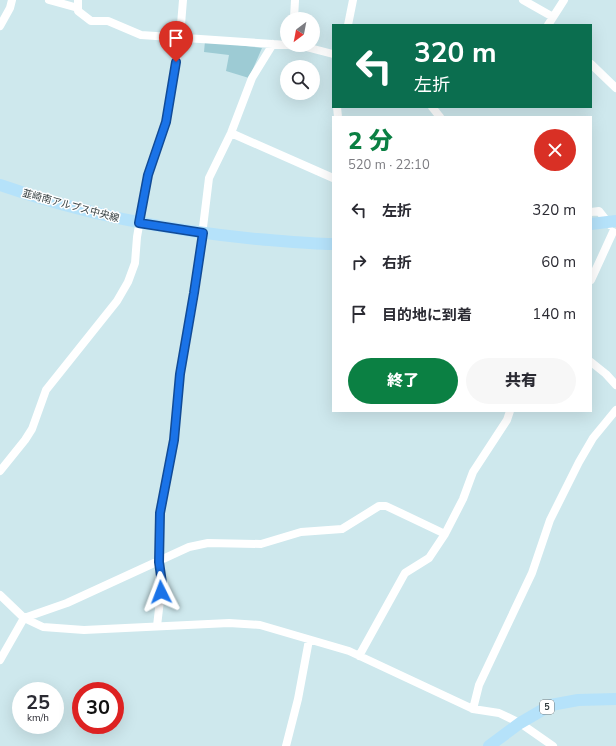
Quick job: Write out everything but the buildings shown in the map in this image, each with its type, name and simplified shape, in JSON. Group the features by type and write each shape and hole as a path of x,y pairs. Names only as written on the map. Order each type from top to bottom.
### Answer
{"main road":[{"name":"韮崎南アルプス中央線","path":"0,185 68,206 139,223 203,233 283,241 332,244"},
{"path":"592,224 613,227"},
{"name":"5","path":"489,746 520,722 551,705 578,700 616,698"}],"street":[{"path":"0,26 10,8 12,0"},
{"path":"49,0 78,4 78,11 90,21 108,21 141,35 280,44"},
{"path":"0,471 32,429 46,390 118,301 135,264 139,223 148,175 166,122 180,37 183,0"},
{"path":"294,12 295,0"},
{"path":"348,24 353,0"},
{"path":"523,0 554,17"},
{"path":"549,24 564,0"},
{"path":"157,626 162,583 159,562 160,513 174,440 180,374 203,233 209,178 231,133 252,78 273,44"},
{"path":"320,51 332,54"},
{"path":"592,65 616,88"},
{"path":"433,108 439,116"},
{"path":"231,133 332,178"},
{"path":"592,212 600,211 613,227 592,278"},
{"path":"592,363 606,374 616,385"},
{"path":"472,709 479,685 532,573 550,520 579,462 593,438 616,410"},
{"path":"360,656 405,573 429,558 445,534 463,499 473,472 507,420 510,412"},
{"path":"0,660 24,618 67,603 189,547 208,542 261,544 301,532 342,529 379,506 386,506 445,534"},
{"path":"0,596 24,618 43,627 77,629 229,623 260,624 349,651 472,709 499,713 520,722 553,746"},
{"path":"286,746 298,699 309,640"}],"shaded area":[{"path":"205,41 262,48 249,78 226,71 229,55 204,52"}],"route":[{"path":"161,592 162,583 159,562 160,513 174,440 180,374 203,233 139,223 148,175 166,122 176,62"}]}
